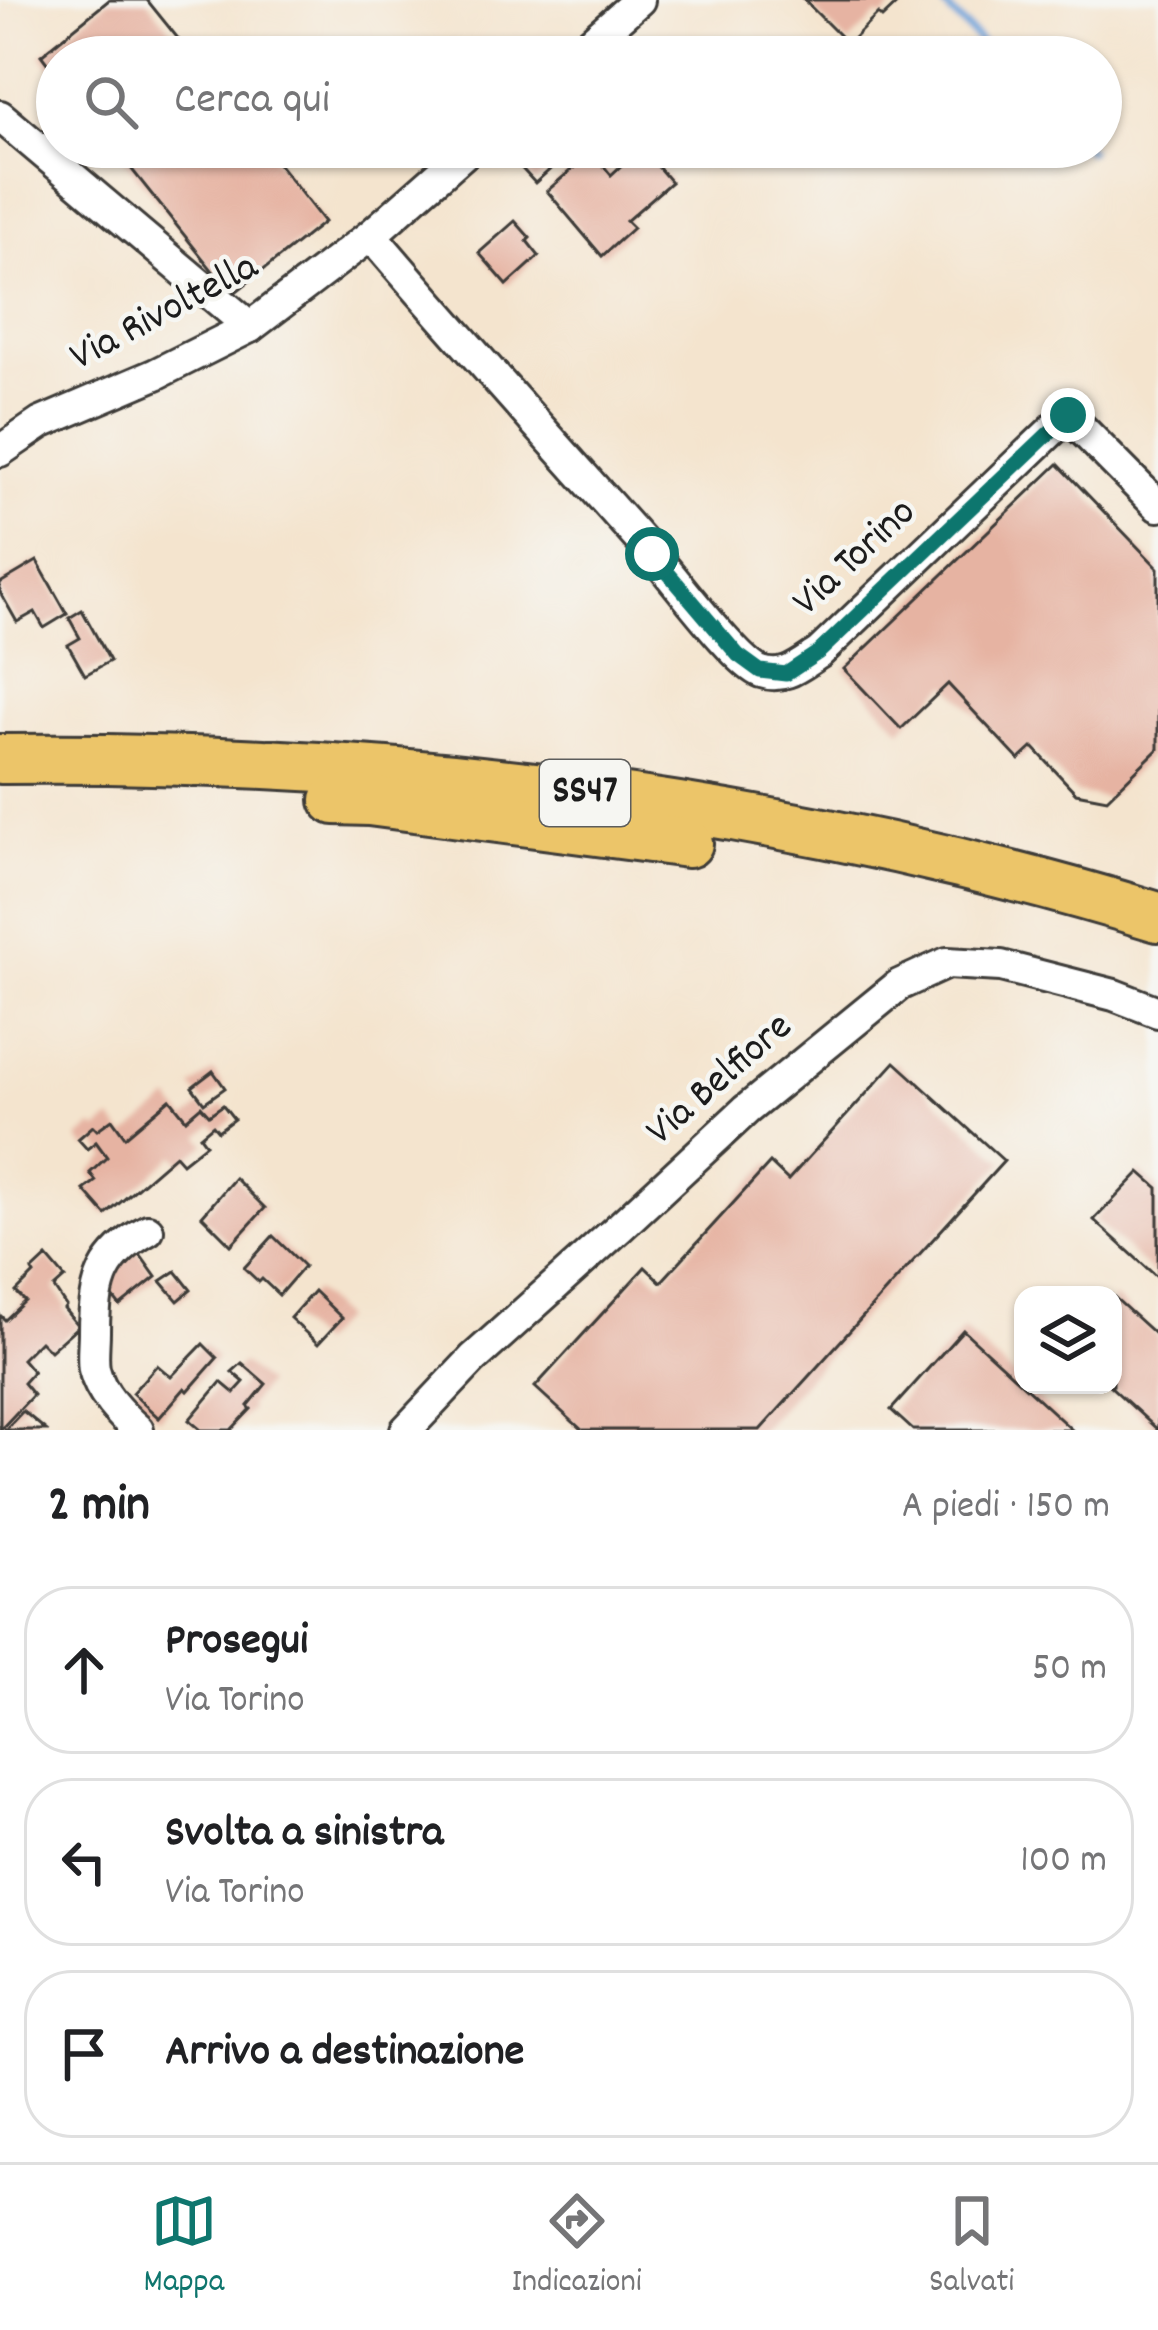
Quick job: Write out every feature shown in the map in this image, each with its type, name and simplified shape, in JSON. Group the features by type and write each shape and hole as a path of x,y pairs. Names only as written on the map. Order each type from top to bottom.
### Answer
{"highway":[{"name":"SS47","path":"0,759 148,758 368,768 515,783 936,858 1158,917"},
{"name":"SS47","path":"0,792 130,790 369,801 658,838 928,887 1158,950"}],"street":[{"path":"598,36 639,0"},
{"path":"0,116 36,146"},
{"path":"62,168 250,327"},
{"name":"Via Rivoltella","path":"0,452 41,423 250,327 371,236 448,168"},
{"name":"Via Torino","path":"371,236 738,655 760,671 786,674 819,652 1068,415 1158,506"},
{"name":"Via Belfiore","path":"406,1430 473,1359 746,1110 899,985 947,963 1001,966 1114,995 1158,1012"},
{"path":"138,1430 113,1407 94,1370 94,1308 102,1273 124,1244 148,1230"}],"building":[{"path":"109,0 147,0 176,36 64,36"},
{"path":"804,0 901,0 856,36 840,36"},
{"path":"131,168 282,168 324,222 232,295"},
{"path":"521,168 552,168 535,183"},
{"path":"574,168 605,168 611,175 618,168 659,168 671,182 626,221 633,228 602,256 547,191"},
{"path":"515,221 539,256 507,285 479,253"},
{"path":"1058,464 1158,568 1158,749 1107,799 1076,793 1033,747 1019,760 948,684 901,729 844,669"},
{"path":"37,561 67,614 44,628 35,612 17,622 0,592 0,583"},
{"path":"82,610 110,661 85,675 68,645 80,638 69,618"},
{"path":"895,1062 1004,1161 760,1430 582,1430 535,1387 645,1267 661,1282 770,1163 788,1180"},
{"path":"213,1071 225,1088 204,1103 192,1087"},
{"path":"170,1099 186,1119 201,1106 209,1115 223,1105 234,1119 218,1131 213,1125 200,1136 206,1144 182,1163 175,1155 106,1215 84,1190 96,1181 90,1173 107,1157 96,1142 87,1149 78,1139 112,1119 125,1137"},
{"path":"1140,1172 1158,1188 1158,1278 1094,1220"},
{"path":"235,1178 265,1208 231,1245 202,1216"},
{"path":"273,1236 304,1266 279,1295 244,1268"},
{"path":"136,1249 156,1277 120,1306 109,1292 112,1267"},
{"path":"47,1257 65,1278 54,1288 78,1326 50,1351 40,1341 22,1359 33,1372 23,1383 33,1395 0,1430 0,1315 5,1320 25,1301 16,1292"},
{"path":"176,1271 191,1290 178,1301 161,1281"},
{"path":"314,1291 342,1318 318,1344 290,1318"},
{"path":"1122,1304 1158,1337 1158,1430 1119,1394"},
{"path":"963,1330 1014,1377 1014,1394 1033,1394 1072,1430 913,1430 891,1410"},
{"path":"203,1344 217,1358 159,1418 132,1393 157,1365 171,1377"},
{"path":"242,1363 266,1384 248,1406 251,1409 231,1430 201,1430 189,1420 221,1382 234,1393 244,1382 232,1372"},
{"path":"23,1411 46,1430 5,1430"}],"waterway":[{"path":"939,0 974,36"}],"route":[{"path":"652,554 738,655 760,671 786,674 819,652 1068,415"}]}
